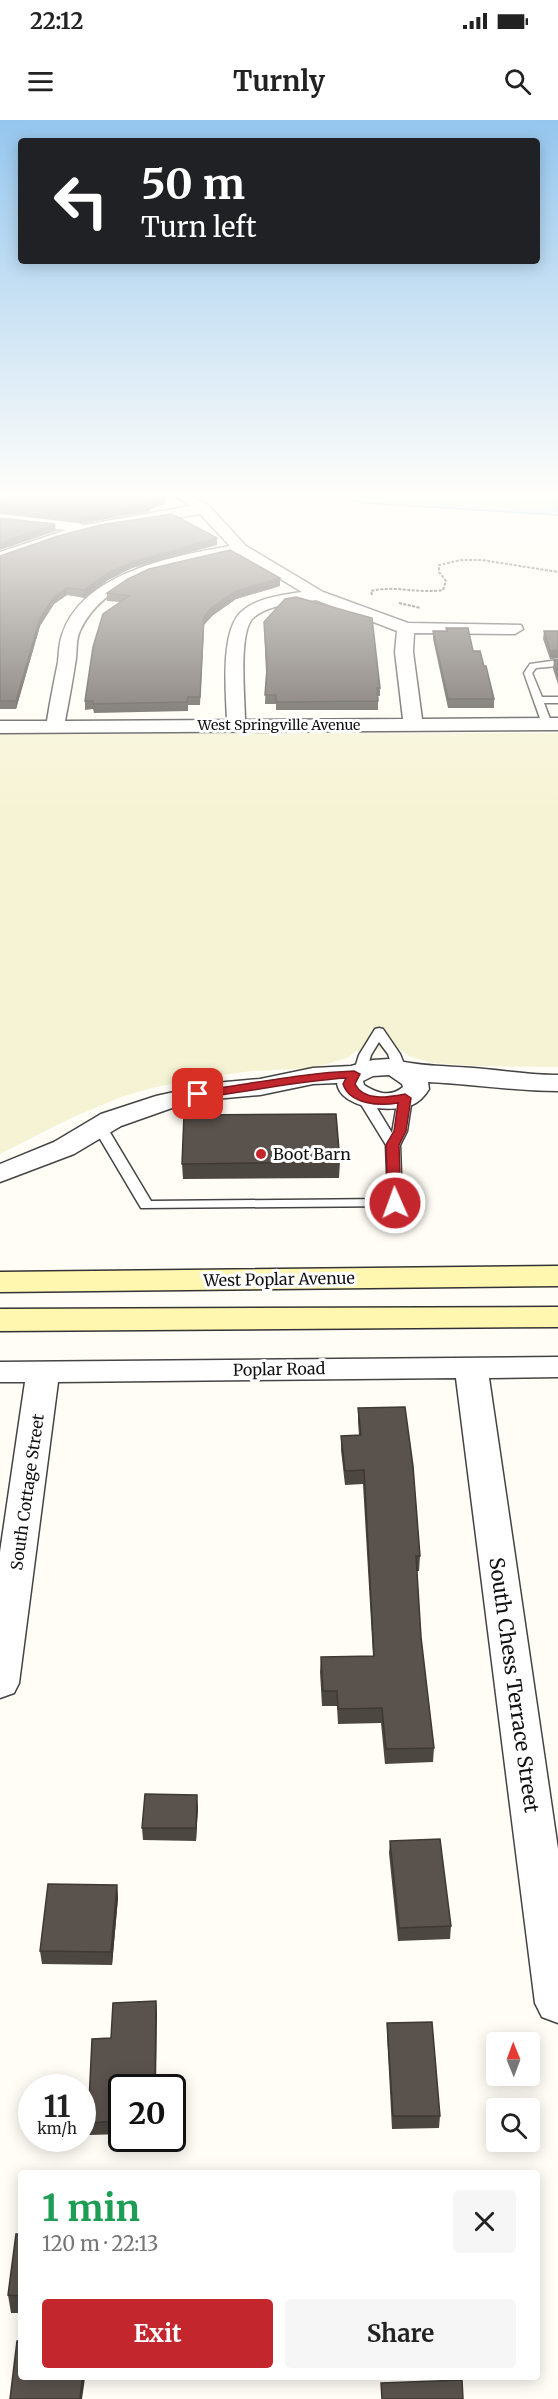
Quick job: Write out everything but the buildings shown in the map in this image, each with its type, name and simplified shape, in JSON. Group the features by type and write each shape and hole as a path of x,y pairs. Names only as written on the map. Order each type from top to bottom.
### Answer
{"main road":[{"name":"West Poplar Avenue","path":"0,1282 558,1276"},
{"path":"0,1320 558,1317"}],"street":[{"path":"55,726 72,631 92,602"},
{"path":"236,725 236,633 245,616 275,602"},
{"path":"337,602 406,628 515,629"},
{"path":"406,628 404,652 413,724"},
{"name":"West Springville Avenue","path":"0,727 552,724"},
{"path":"0,1174 64,1148 111,1120 165,1102 215,1091 260,1087 306,1093 359,1084 385,1102 406,1084 495,1089 528,1083 558,1083"},
{"name":"Poplar Road","path":"0,1372 558,1367"},
{"name":"South Chess Terrace Street","path":"471,1368 558,2003"},
{"name":"South Cottage Street","path":"0,1683 43,1372"}],"lane":[{"path":"552,724 538,700 528,673 533,666 558,663"},
{"path":"538,700 558,700"},
{"path":"100,1127 146,1205 395,1203 393,1145 359,1084 364,1055 379,1032 394,1054 406,1084 400,1131 393,1145"}],"path":[{"path":"398,602 428,610"}],"shaded area":[{"path":"558,733 558,1067 432,1063 409,1056 397,1048 356,1051 347,1058 313,1068 252,1071 192,1079 148,1089 121,1097 69,1119 0,1154 0,734"}],"place":[{"name":"Boot Barn","path":"261,1154"}],"route":[{"path":"198,1094 260,1087 313,1076 354,1074 349,1084 351,1089 364,1098 385,1102 405,1098 400,1131 393,1145 395,1203"}]}
